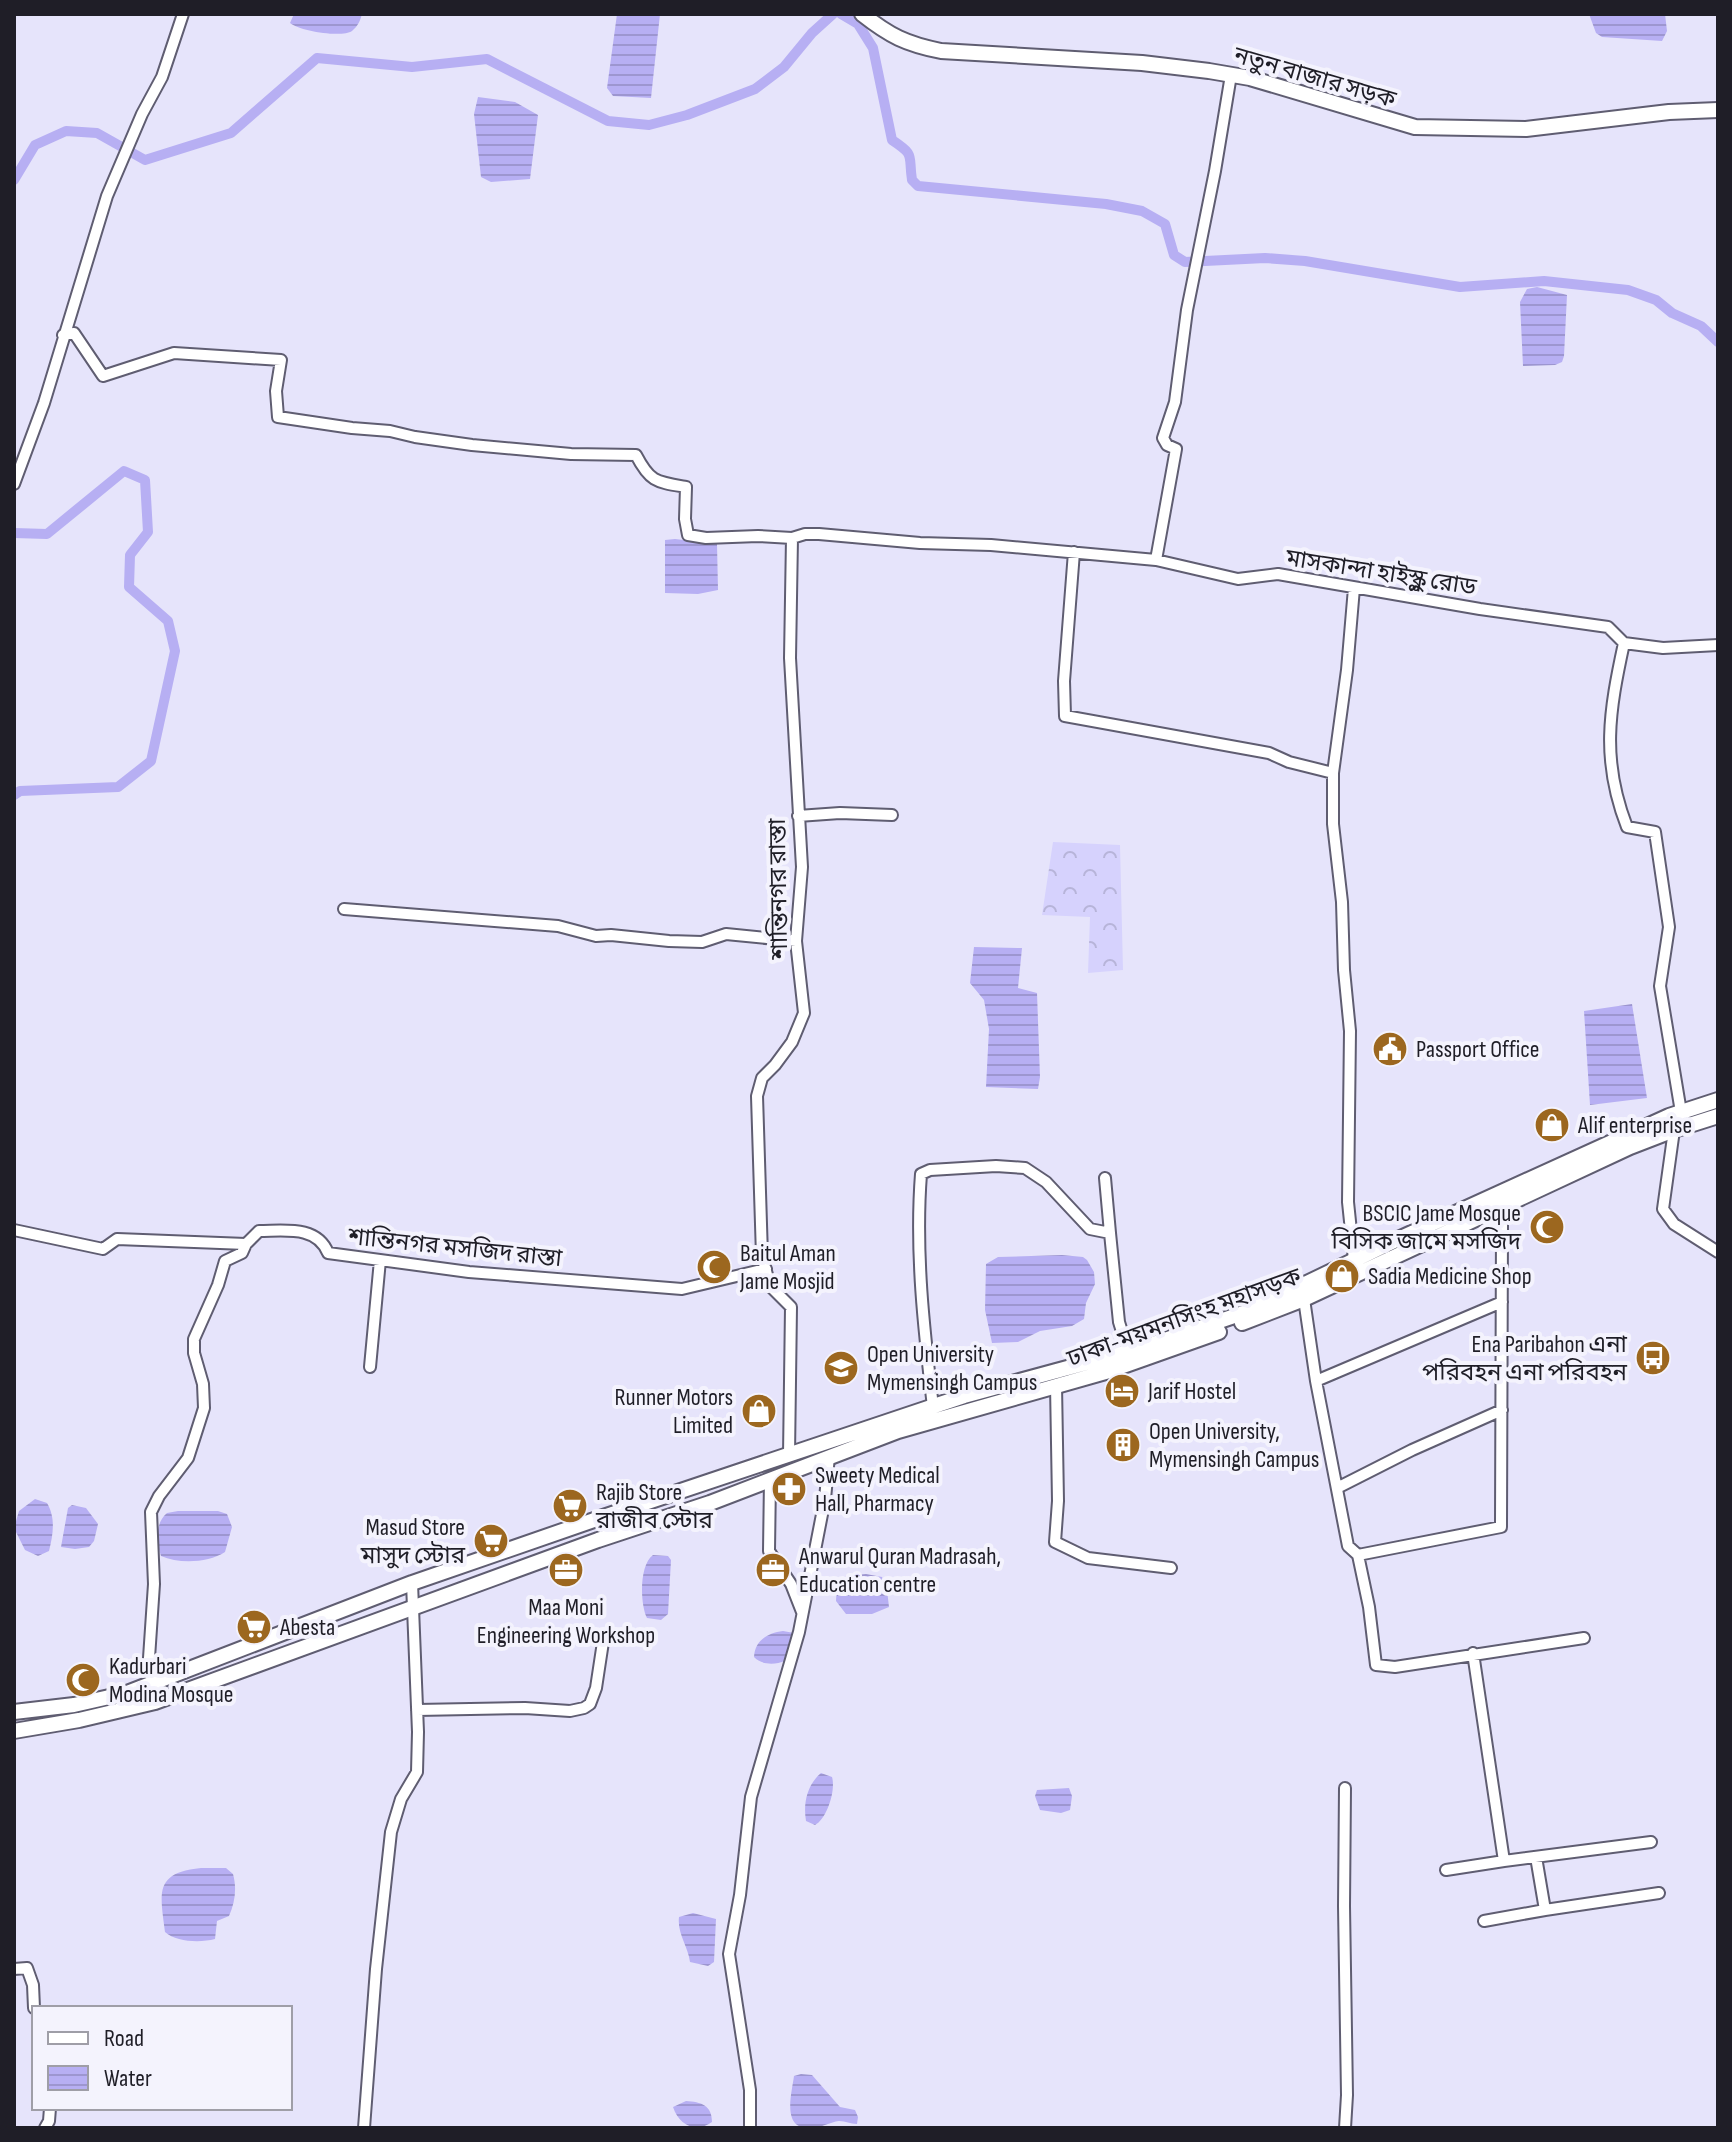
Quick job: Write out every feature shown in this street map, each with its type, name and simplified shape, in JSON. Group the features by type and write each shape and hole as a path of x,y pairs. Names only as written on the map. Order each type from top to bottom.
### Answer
{"main road":[{"name":"নতুন বাজার সড়ক","path":"862,14 890,36 913,46 941,51 1142,63 1231,75 1334,101 1415,127 1526,129 1669,112 1718,110"},
{"name":"ঢাকা-ময়মনসিংহ মহাসড়ক","path":"14,1712 74,1705 155,1684 412,1583 933,1407 1128,1351 1249,1311 1681,1112 1718,1100"},
{"name":"ঢাকা-ময়মনসিংহ মহাসড়ক","path":"14,1731 129,1710 898,1431 1109,1371 1304,1299 1630,1147 1718,1116"}],"street":[{"path":"14,484 44,403 107,196 142,114 162,77 183,14"},
{"path":"1156,560 1176,449 1167,445 1163,438 1175,402 1189,297 1231,75"},
{"name":"মাসকান্দা হাইস্কুল রোড","path":"63,335 74,333 103,376 174,353 281,360 276,391 278,417 297,421 390,431 472,445 571,454 636,455 645,472 657,483 686,487 688,535 706,538 792,538 819,534 1156,560 1238,579 1278,574 1608,627 1624,643 1663,648 1718,645"},
{"name":"শান্তিনগর রাস্তা","path":"789,1455 791,1307 770,1286 762,1256 757,1096 762,1078 792,1042 804,1013 796,941 802,867 790,658 792,538"},
{"path":"1074,552 1064,681 1065,716 1269,753 1289,762 1333,773"},
{"path":"1354,588 1344,699 1333,773 1333,824 1342,902 1350,1031 1348,1202 1354,1260"},
{"path":"1624,643 1611,700 1609,731 1614,794 1627,827 1655,832 1669,927 1660,986 1681,1112"},
{"path":"798,816 840,813 892,815"},
{"path":"344,909 558,926 596,936 702,942 726,934 796,941"},
{"path":"1674,1130 1663,1209 1674,1224 1718,1252"},
{"path":"933,1407 922,1304 921,1174 930,1170 996,1166 1025,1168 1046,1182 1090,1229 1110,1233"},
{"path":"1105,1178 1119,1322 1128,1351"},
{"path":"1358,1555 1501,1527 1502,1225"},
{"name":"শান্তিনগর মসজিদ রাস্তা","path":"14,1230 103,1249 117,1239 246,1244 259,1231 293,1231 314,1235 323,1241 328,1253 469,1272 682,1289 766,1269"},
{"path":"155,1684 149,1658 154,1584 151,1512 159,1496 186,1463 204,1408 203,1384 194,1353 194,1339 204,1311 213,1298 225,1261 242,1253 246,1244"},
{"path":"370,1367 380,1260"},
{"path":"1304,1299 1316,1381 1348,1546 1358,1555 1369,1607 1376,1665 1395,1667 1584,1638"},
{"path":"1316,1381 1502,1302"},
{"path":"1056,1385 1058,1501 1055,1542 1088,1558 1171,1568"},
{"path":"1337,1488 1502,1410"},
{"path":"750,2128 750,2090 729,1954 740,1895 751,1797 759,1762 784,1692 803,1614 825,1499 829,1456"},
{"path":"770,1479 769,1551 791,1584 803,1614"},
{"path":"364,2128 376,1969 391,1832 401,1799 417,1772 412,1583"},
{"path":"417,1710 525,1708 570,1711 584,1708 590,1704 596,1688 603,1642"},
{"path":"1473,1653 1504,1861"},
{"path":"1345,1788 1345,2128"},
{"path":"1446,1870 1651,1842"},
{"path":"1536,1857 1545,1910"},
{"path":"1484,1921 1659,1893"},
{"path":"14,1969 27,1968 33,1985 34,2006"}],"green space":[{"path":"1053,842 1120,845 1123,970 1088,973 1090,917 1042,915"}],"water":[{"path":"294,14 362,14 352,31 339,34 295,26 290,23"},
{"path":"617,14 660,14 651,98 613,96 607,88"},
{"path":"1589,14 1665,14 1667,31 1662,41 1602,37 1596,33"},
{"path":"478,97 515,102 538,115 530,179 491,182 481,177 474,114"},
{"path":"1537,287 1567,295 1564,356 1562,362 1555,365 1523,366 1520,302 1527,289"},
{"path":"665,540 717,544 718,590 698,594 665,593"},
{"path":"974,947 1022,948 1018,988 1037,993 1038,1089 986,1087 989,1029 984,1000 970,983"},
{"path":"1632,1004 1647,1098 1590,1105 1584,1011"},
{"path":"998,1257 1083,1257 1094,1272 1095,1284 1086,1303 1084,1319 1072,1326 1040,1331 1018,1342 992,1343 985,1310 986,1264"},
{"path":"35,1499 47,1503 53,1521 49,1551 38,1556 25,1550 14,1528 19,1511"},
{"path":"72,1505 86,1508 98,1524 94,1541 89,1547 61,1547 68,1508"},
{"path":"218,1511 227,1514 232,1527 225,1552 193,1561 161,1556 158,1539 160,1522 167,1513"},
{"path":"653,1555 668,1556 671,1560 668,1614 661,1620 647,1618 643,1604 643,1576"},
{"path":"866,1574 882,1577 889,1607 872,1614 846,1614 836,1601 837,1584 845,1576"},
{"path":"783,1631 794,1633 790,1655 785,1661 768,1664 754,1657 763,1638"},
{"path":"821,1773 832,1777 833,1789 827,1811 815,1825 806,1821 805,1808 809,1789"},
{"path":"1069,1788 1072,1796 1070,1810 1061,1813 1040,1810 1035,1796 1037,1790"},
{"path":"201,1868 226,1868 233,1874 235,1890 231,1911 229,1916 217,1921 215,1939 195,1941 175,1938 165,1932 162,1906 164,1887 175,1874"},
{"path":"693,1913 716,1919 714,1962 708,1966 690,1962 681,1934 679,1917"},
{"path":"812,2075 840,2107 855,2110 857,2124 839,2121 814,2128 797,2125 792,2119 790,2103 794,2076"},
{"path":"686,2101 705,2106 712,2122 700,2127 684,2123 673,2107"}],"waterway":[{"path":"14,180 35,145 66,131 97,133 145,160 231,133 317,58 412,67 487,59 608,121 649,125 687,115 755,89 784,67 812,33 833,14"},
{"path":"841,14 858,24 873,48 892,140 908,153 912,180 918,186 1106,204 1142,211 1165,224 1174,255 1185,262 1265,258 1305,261 1460,287 1544,281 1628,290 1656,300 1672,313 1701,326 1718,342"},
{"path":"14,533 47,534 124,471 145,480 148,532 130,555 129,587 168,621 175,651 151,761 118,787 20,791 14,795"}],"place":[{"name":"Passport Office","path":"1390,1049"},
{"name":"Alif enterprise","path":"1552,1125"},
{"name":"BSCIC Jame Mosque বিসিক জামে মসজিদ","path":"1547,1227"},
{"name":"Baitul Aman Jame Mosjid","path":"714,1267"},
{"name":"Sadia Medicine Shop","path":"1342,1276"},
{"name":"Ena Paribahon এনা পরিবহন এনা পরিবহন","path":"1653,1358"},
{"name":"Open University Mymensingh Campus","path":"841,1368"},
{"name":"Jarif Hostel","path":"1122,1391"},
{"name":"Runner Motors Limited","path":"759,1411"},
{"name":"Open University, Mymensingh Campus","path":"1123,1445"},
{"name":"Sweety Medical Hall, Pharmacy","path":"789,1489"},
{"name":"Rajib Store রাজীব স্টোর","path":"570,1506"},
{"name":"Masud Store মাসুদ স্টোর","path":"491,1541"},
{"name":"Maa Moni Engineering Workshop","path":"566,1570"},
{"name":"Anwarul Quran Madrasah, Education centre","path":"773,1570"},
{"name":"Abesta","path":"254,1627"},
{"name":"Kadurbari Modina Mosque","path":"83,1680"}]}
